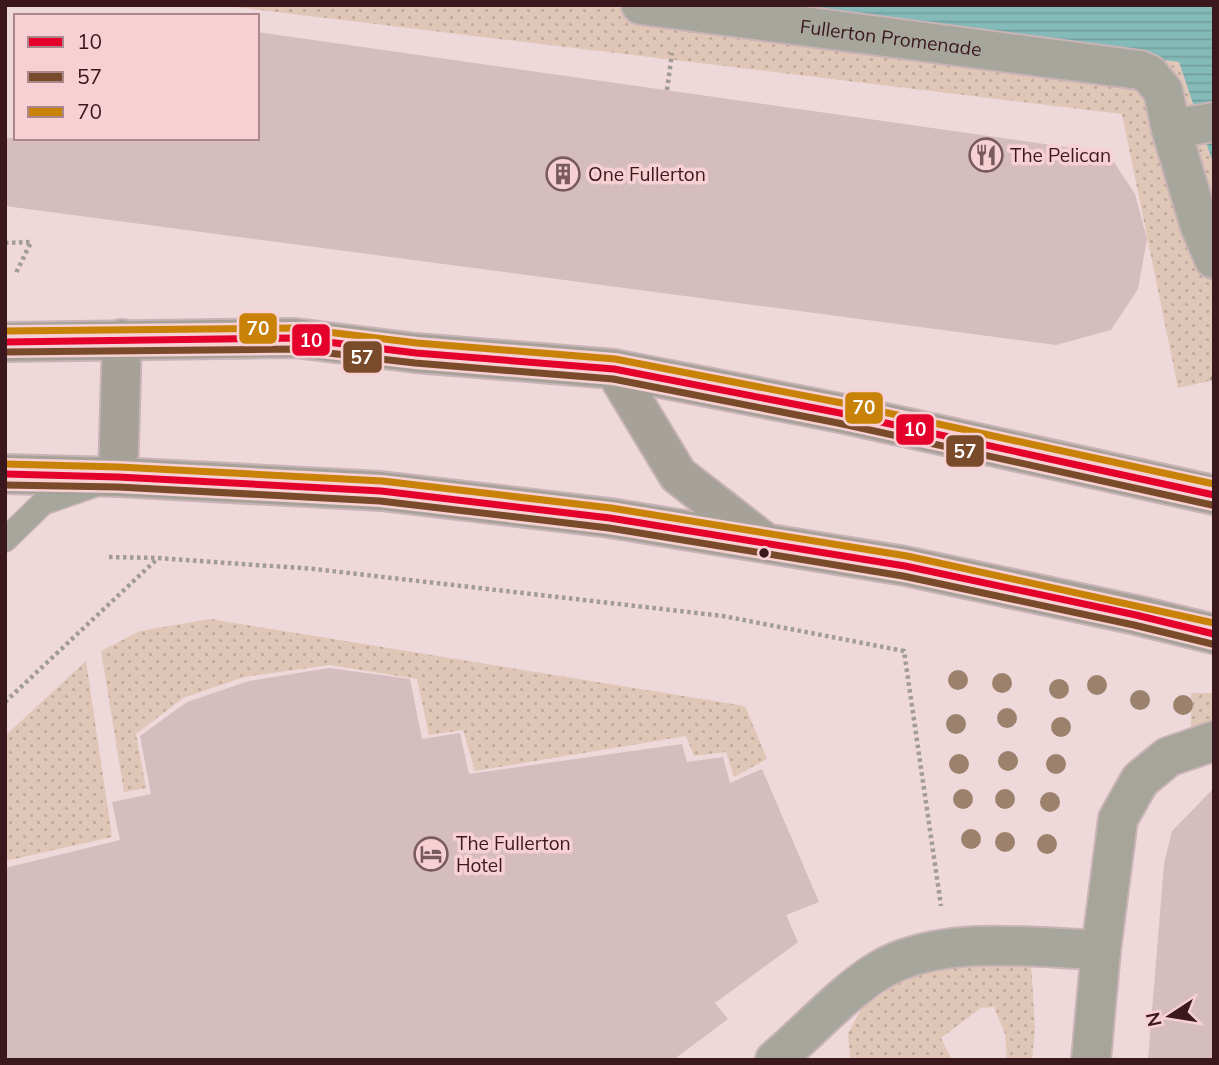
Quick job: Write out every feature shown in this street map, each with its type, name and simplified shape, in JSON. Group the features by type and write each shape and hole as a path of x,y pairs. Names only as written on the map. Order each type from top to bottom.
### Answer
{"highway":[{"path":"5,342 295,338 416,353 614,369 840,413 1214,495"},
{"path":"118,477 137,339"},
{"path":"614,369 678,475 768,544"},
{"path":"5,474 118,477 381,491 610,518 905,566 1214,634"}],"street":[{"name":"Fullerton Promenade","path":"641,5 1140,70 1149,74 1163,91 1171,129"},
{"path":"1214,122 1171,129 1200,226 1214,259"},
{"path":"1091,1060 1101,950 1118,819 1140,780 1168,757 1214,741"},
{"path":"775,1060 879,970 911,956 947,948 980,946 1101,950"}],"lane":[{"path":"5,540 43,503 118,477"}],"path":[{"path":"5,243 31,242 16,273"},
{"path":"109,557 314,569 723,616 904,651 947,948"},
{"path":"5,702 158,558"}],"shaded area":[{"path":"219,5 761,5 1179,62 1214,166 1214,380 1178,388 1122,114"},
{"path":"210,619 745,706 767,759 734,777 726,752 694,756 686,736 475,771 463,730 429,735 417,679 330,665 244,677 183,698 136,734 146,788 124,792 101,651 140,631"},
{"path":"86,661 112,837 5,861 5,736"},
{"path":"1191,693 1214,693 1214,732 1191,739"},
{"path":"1031,961 1035,1029 1032,1060 1007,1060 1005,1034 994,1007 981,1008 941,1038 952,1060 852,1060 850,1057 848,1033 862,1008 899,982 938,963"}],"water":[{"path":"761,5 1214,5 1214,166 1179,62"}],"building":[{"name":"One Fullerton","path":"259,32 1108,153 1135,194 1147,239 1138,289 1111,330 1056,345 5,206 5,138 259,140"},
{"name":"The Fullerton Hotel","path":"329,668 410,679 422,739 460,733 469,774 682,744 687,762 723,757 730,783 762,769 819,902 786,915 798,942 715,1003 728,1019 673,1060 5,1060 5,868 120,840 112,802 151,794 140,736 187,702 249,681"},
{"path":"1214,788 1214,1060 1148,1060 1164,864 1172,831"}],"transit line":[{"name":"70","path":"5,331 295,328 417,343 615,359 842,403 1214,484"},
{"name":"10","path":"5,342 295,338 416,353 614,369 840,413 1214,495"},
{"name":"57","path":"5,352 294,349 415,363 613,379 838,423 1212,505"},
{"name":"70","path":"5,464 119,467 382,481 611,508 907,556 1214,623"},
{"name":"10","path":"5,474 118,477 381,491 610,518 905,566 1214,634"},
{"name":"57","path":"5,485 118,487 380,501 609,528 903,576 1212,644"}],"place":[{"name":"The Pelican","path":"986,155"},
{"name":"One Fullerton","path":"563,174"},
{"name":"The Fullerton Hotel","path":"431,854"}]}
